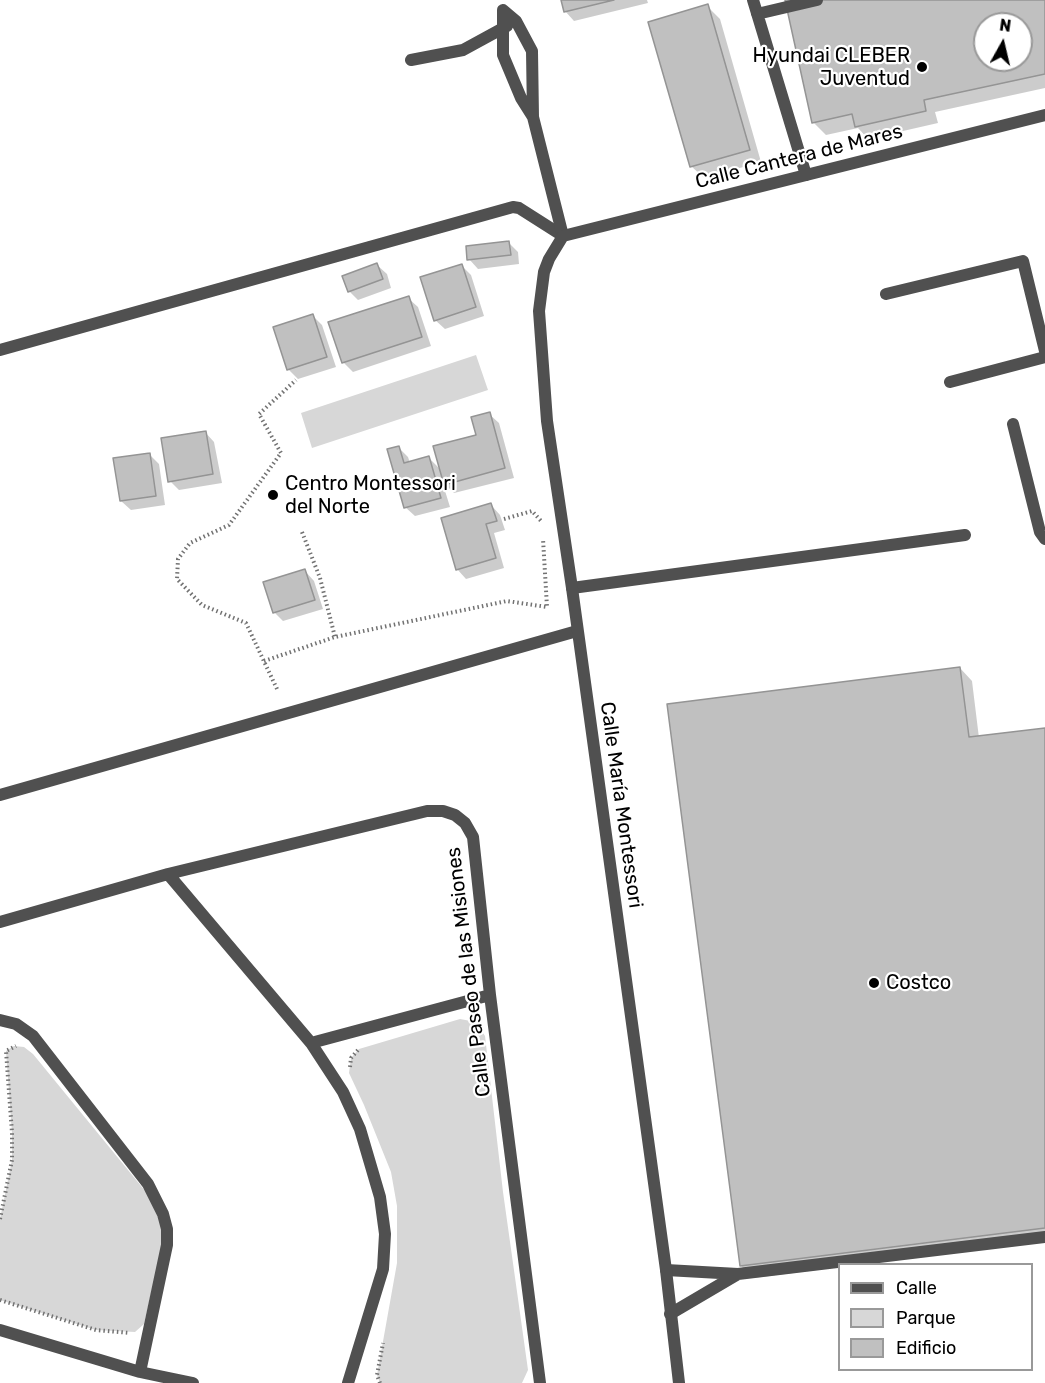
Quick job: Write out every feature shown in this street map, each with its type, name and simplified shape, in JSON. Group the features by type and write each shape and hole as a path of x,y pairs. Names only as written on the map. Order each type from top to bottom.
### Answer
{"street":[{"path":"753,0 806,175"},
{"path":"758,14 817,0"},
{"path":"501,5 516,21 532,51 533,117 563,236"},
{"path":"501,5 503,55 516,87 533,117"},
{"path":"411,60 463,50 516,21"},
{"name":"Calle Cantera de Mares","path":"563,236 1045,115"},
{"path":"0,350 513,207 519,208 563,236"},
{"name":"Calle María Montessori","path":"563,236 544,272 539,311 547,421 572,588 680,1383"},
{"path":"886,294 1023,261 1045,351"},
{"path":"950,382 1045,357"},
{"path":"1012,424 1040,532 1045,539"},
{"path":"572,588 965,535"},
{"path":"0,795 577,631"},
{"name":"Calle Paseo de las Misiones","path":"0,922 168,874 427,811 443,811 455,815 465,824 473,837 490,995 540,1383"},
{"path":"168,874 311,1043 343,1092 360,1129 380,1197 385,1234 383,1269 348,1383"},
{"path":"311,1043 490,995"},
{"path":"0,1020 16,1024 33,1036 148,1184 163,1214 167,1229 167,1245 140,1372"},
{"path":"666,1269 738,1274 1045,1237"},
{"path":"670,1314 738,1274"},
{"path":"0,1330 140,1372 193,1383"}],"path":[{"path":"277,689 246,623 202,605 177,579 178,560 190,543 229,525 281,453 259,414 296,380"},
{"path":"264,661 336,637 507,601 546,607 542,521 532,511 504,519"},
{"path":"302,532 320,578 336,637"},
{"path":"0,1219 12,1160 6,1051 14,1046 24,1047"},
{"path":"351,1058 358,1049"},
{"path":"0,1300 96,1330 135,1332"}],"green space":[{"path":"476,355 488,390 312,448 301,413"},
{"path":"460,1019 476,1022 485,1036 503,1192 528,1370 522,1383 380,1383 377,1375 397,1263 397,1206 391,1172 349,1073 351,1058 359,1049"},
{"path":"14,1046 24,1047 33,1054 146,1192 165,1232 144,1324 135,1332 96,1330 0,1300 0,1219 12,1160 6,1051"}],"building":[{"path":"561,0 614,0 564,12"},
{"name":"Hyundai CLEBER Juventud","path":"785,0 1045,0 1045,74 924,100 926,111 855,127 852,114 812,123"},
{"path":"708,4 750,150 690,167 648,22"},
{"path":"509,241 511,255 467,260 466,246"},
{"path":"377,263 383,279 348,292 342,276"},
{"path":"462,264 476,307 434,321 420,277"},
{"path":"409,296 422,337 342,363 328,322"},
{"path":"313,314 327,357 287,370 273,327"},
{"path":"490,412 505,468 444,485 433,446 476,435 471,417"},
{"path":"206,431 213,474 168,482 161,438"},
{"path":"399,446 404,463 429,456 441,498 404,508 387,449"},
{"path":"150,453 156,496 120,501 113,458"},
{"path":"491,503 497,521 486,524 496,558 456,570 441,518"},
{"path":"305,569 315,600 273,613 263,582"},
{"name":"Costco","path":"960,667 969,737 1045,728 1045,1228 740,1266 667,704"}],"place":[{"name":"Hyundai CLEBER Juventud","path":"922,67"},
{"name":"Centro Montessori del Norte","path":"273,495"},
{"name":"Costco","path":"874,983"}]}
